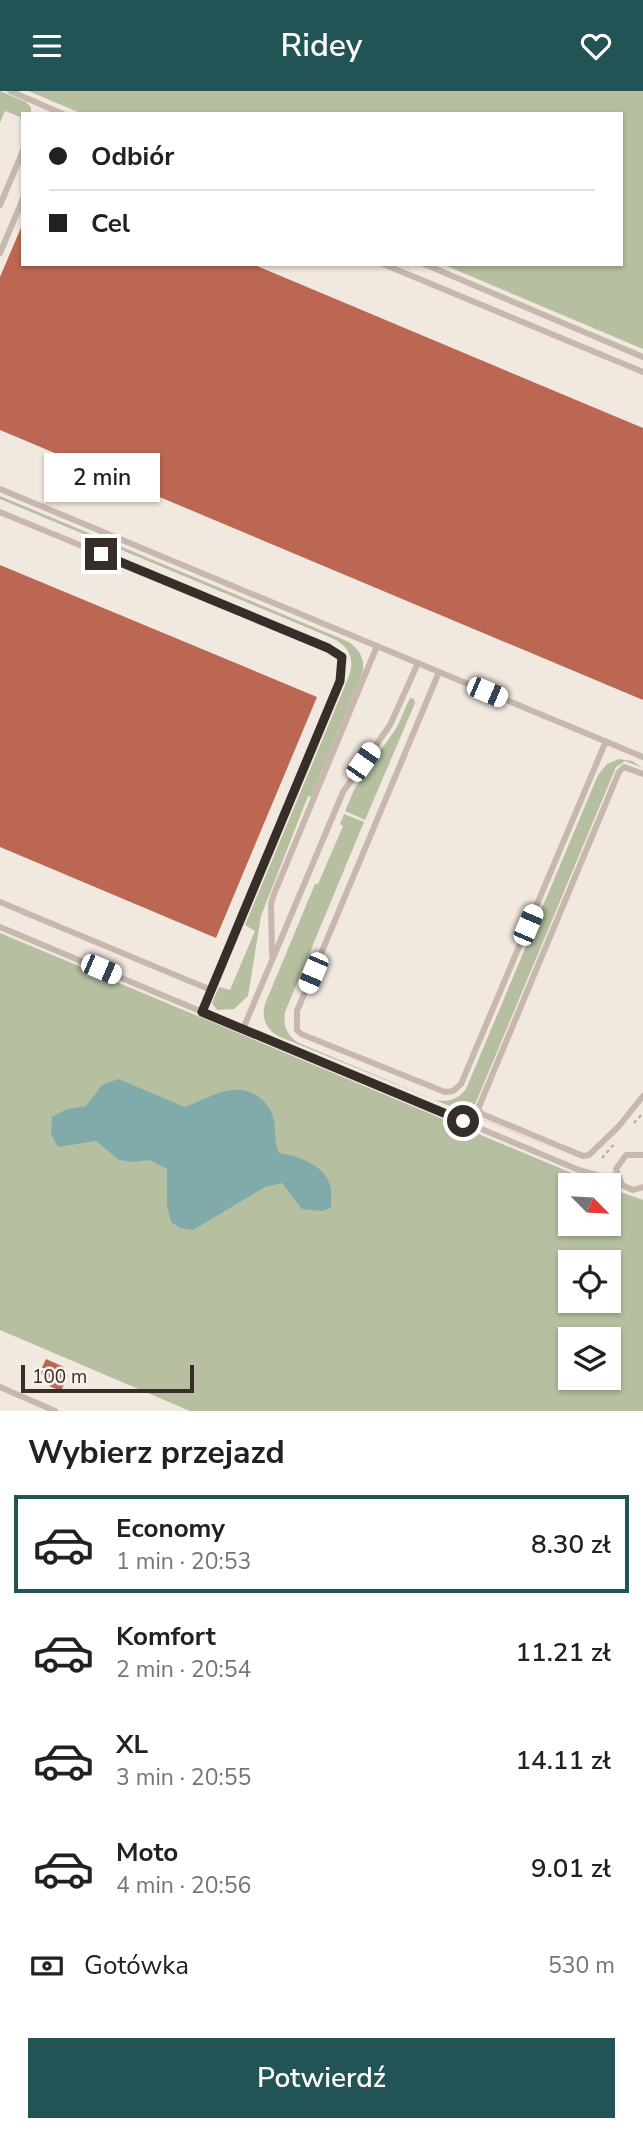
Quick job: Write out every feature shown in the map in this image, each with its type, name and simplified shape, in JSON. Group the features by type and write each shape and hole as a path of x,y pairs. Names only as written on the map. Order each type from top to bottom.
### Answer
{"lane":[{"path":"10,91 59,112"},
{"path":"40,112 43,105"},
{"path":"0,205 21,156"},
{"path":"0,253 21,204"},
{"path":"388,266 643,372"},
{"path":"429,266 643,357"},
{"path":"0,489 643,757"},
{"path":"0,512 328,648 342,657 340,681 202,1012"},
{"path":"272,961 271,904 274,894 377,646"},
{"path":"243,1029 343,792 390,725 418,663"},
{"path":"439,672 297,1011 297,1030 301,1034 445,1092 453,1091 461,1084 606,741"},
{"path":"643,774 629,768 619,772 478,1109 482,1114 583,1156 589,1155 619,1126 643,1096"},
{"path":"0,902 211,990"},
{"path":"0,927 590,1173"},
{"path":"617,1173 621,1159 631,1153 642,1152"},
{"path":"621,1181 627,1188 643,1187"},
{"path":"0,1387 55,1411"}],"green space":[{"path":"0,91 26,102 31,107 31,112 21,112 21,117 5,111 0,123"},
{"path":"28,91 643,91 643,349 447,266 623,266 623,112 78,112"},
{"path":"0,496 349,642 361,656 362,674 311,797 308,796 261,916 248,996 234,1009 217,1010 212,1003 219,987 230,990 255,931 245,925 349,676 349,653 332,638 0,499"},
{"path":"410,698 414,699 415,703 365,820 345,811 355,788 397,727"},
{"path":"619,759 632,761 643,768 625,761 616,767 474,1107 474,1113 480,1118 584,1161 278,1036 270,1030 264,1018 265,1004 315,884 318,884 343,826 340,824 344,814 364,822 285,1012 287,1030 299,1043 435,1100 448,1100 460,1095 466,1089 598,775 607,764"},
{"path":"0,933 571,1173 558,1173 558,1236 621,1236 621,1192 643,1200 643,1411 190,1411 0,1330"}],"water":[{"path":"118,1079 185,1107 232,1090 242,1090 260,1098 272,1114 279,1153 301,1159 322,1172 330,1185 331,1208 322,1211 302,1209 282,1183 265,1187 193,1230 180,1228 171,1222 167,1205 167,1169 150,1160 119,1160 96,1141 58,1147 51,1134 52,1117 67,1109 86,1106 102,1085"}],"building":[{"path":"21,228 21,266 257,266 643,428 643,700 0,430 0,277"},
{"path":"0,565 317,697 216,938 0,847"},
{"path":"46,1359 64,1367 62,1372 68,1375 61,1391 49,1386 52,1379 39,1374"}],"route":[{"path":"101,554 328,648 342,657 340,681 202,1012 463,1121"}]}
